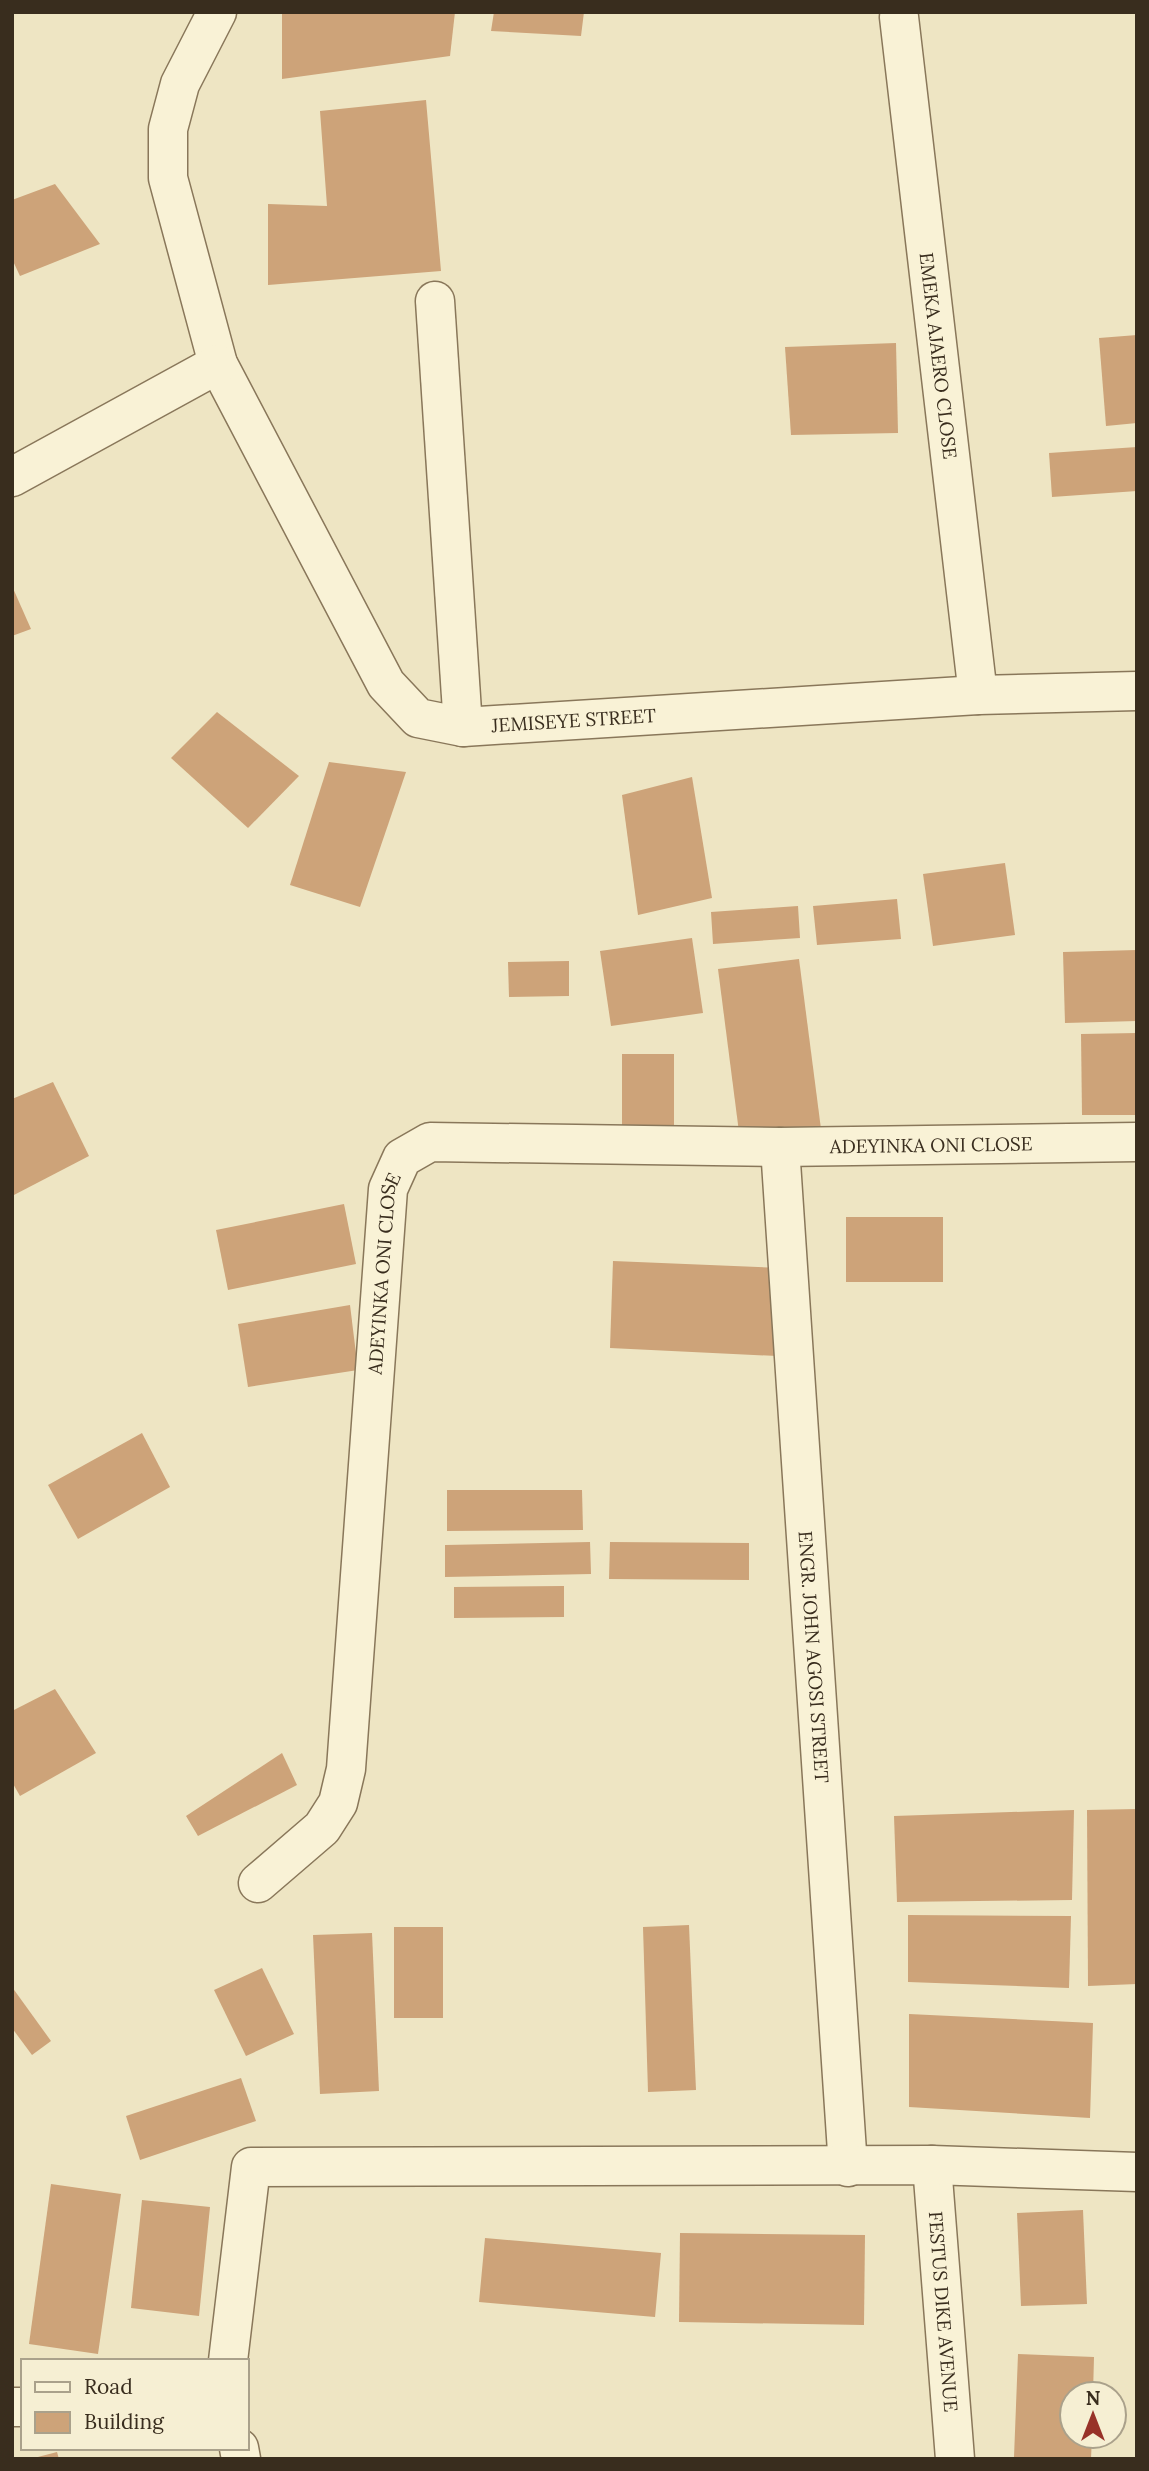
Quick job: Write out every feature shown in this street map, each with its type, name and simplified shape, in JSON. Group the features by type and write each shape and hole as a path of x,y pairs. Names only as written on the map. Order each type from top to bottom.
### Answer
{"street":[{"name":"JEMISEYE STREET","path":"217,12 180,84 168,129 168,178 218,364 386,684 418,718 463,727 978,695 1137,691"},
{"name":"EMEKA AJAERO CLOSE","path":"899,17 978,695"},
{"path":"435,302 463,727"},
{"path":"12,477 218,364"},
{"name":"ADEYINKA ONI CLOSE","path":"258,1884 322,1828 338,1803 346,1769 388,1189 402,1158 430,1142 780,1147 1137,1142"},
{"name":"ENGR. JOHN AGOSI STREET","path":"780,1147 848,2167"},
{"path":"228,2359 251,2167 932,2165 1137,2172"},
{"name":"FESTUS DIKE AVENUE","path":"932,2165 955,2459"}],"building":[{"path":"282,12 455,12 450,56 282,79"},
{"path":"494,12 584,12 581,36 491,31"},
{"path":"426,100 441,271 268,285 268,204 327,206 320,111"},
{"path":"55,184 100,244 20,276 12,259 12,200"},
{"path":"1137,335 1137,423 1106,426 1099,338"},
{"path":"896,343 898,433 791,435 785,347"},
{"path":"1137,447 1137,491 1052,497 1049,453"},
{"path":"12,586 31,629 12,636"},
{"path":"217,712 299,776 248,828 171,758"},
{"path":"329,762 406,772 360,907 290,885"},
{"path":"692,777 712,898 638,915 622,795"},
{"path":"1005,863 1015,935 933,946 923,874"},
{"path":"897,899 901,939 817,945 813,906"},
{"path":"798,906 800,938 713,944 711,912"},
{"path":"692,938 703,1013 611,1026 600,951"},
{"path":"1137,950 1137,1021 1065,1023 1063,952"},
{"path":"799,959 821,1129 740,1140 718,969"},
{"path":"569,961 569,996 509,997 508,962"},
{"path":"1137,1033 1137,1115 1082,1115 1081,1034"},
{"path":"622,1054 674,1054 674,1129 622,1129"},
{"path":"53,1082 89,1156 12,1196 12,1099"},
{"path":"344,1204 356,1264 228,1290 216,1230"},
{"path":"846,1217 943,1217 943,1282 846,1282"},
{"path":"613,1261 781,1268 777,1356 610,1348"},
{"path":"350,1305 358,1370 248,1387 238,1324"},
{"path":"142,1433 170,1487 78,1539 48,1485"},
{"path":"447,1490 582,1490 583,1530 447,1531"},
{"path":"590,1542 591,1574 445,1577 445,1545"},
{"path":"610,1542 749,1543 749,1580 609,1579"},
{"path":"564,1586 564,1617 454,1618 454,1587"},
{"path":"55,1689 96,1753 20,1796 12,1782 12,1711"},
{"path":"282,1753 297,1785 198,1836 186,1816"},
{"path":"1137,1809 1137,1984 1088,1986 1087,1810"},
{"path":"1074,1810 1072,1900 897,1902 894,1816"},
{"path":"908,1915 1071,1916 1069,1988 908,1982"},
{"path":"689,1925 696,2090 648,2092 643,1927"},
{"path":"394,1927 443,1927 443,2018 394,2018"},
{"path":"372,1933 379,2091 320,2094 313,1935"},
{"path":"262,1968 294,2034 246,2056 214,1990"},
{"path":"12,1987 51,2041 32,2055 12,2028"},
{"path":"909,2014 1093,2023 1090,2118 909,2107"},
{"path":"241,2078 256,2121 140,2160 126,2116"},
{"path":"51,2184 121,2194 98,2354 29,2344"},
{"path":"142,2200 210,2207 199,2316 131,2308"},
{"path":"1083,2210 1087,2304 1021,2306 1017,2213"},
{"path":"680,2233 865,2235 864,2325 679,2322"},
{"path":"485,2238 661,2253 655,2317 479,2302"},
{"path":"1018,2354 1094,2357 1093,2380 1058,2380 1058,2450 1091,2450 1091,2459 1014,2457"},
{"path":"57,2452 59,2459 34,2459 34,2458"}]}
